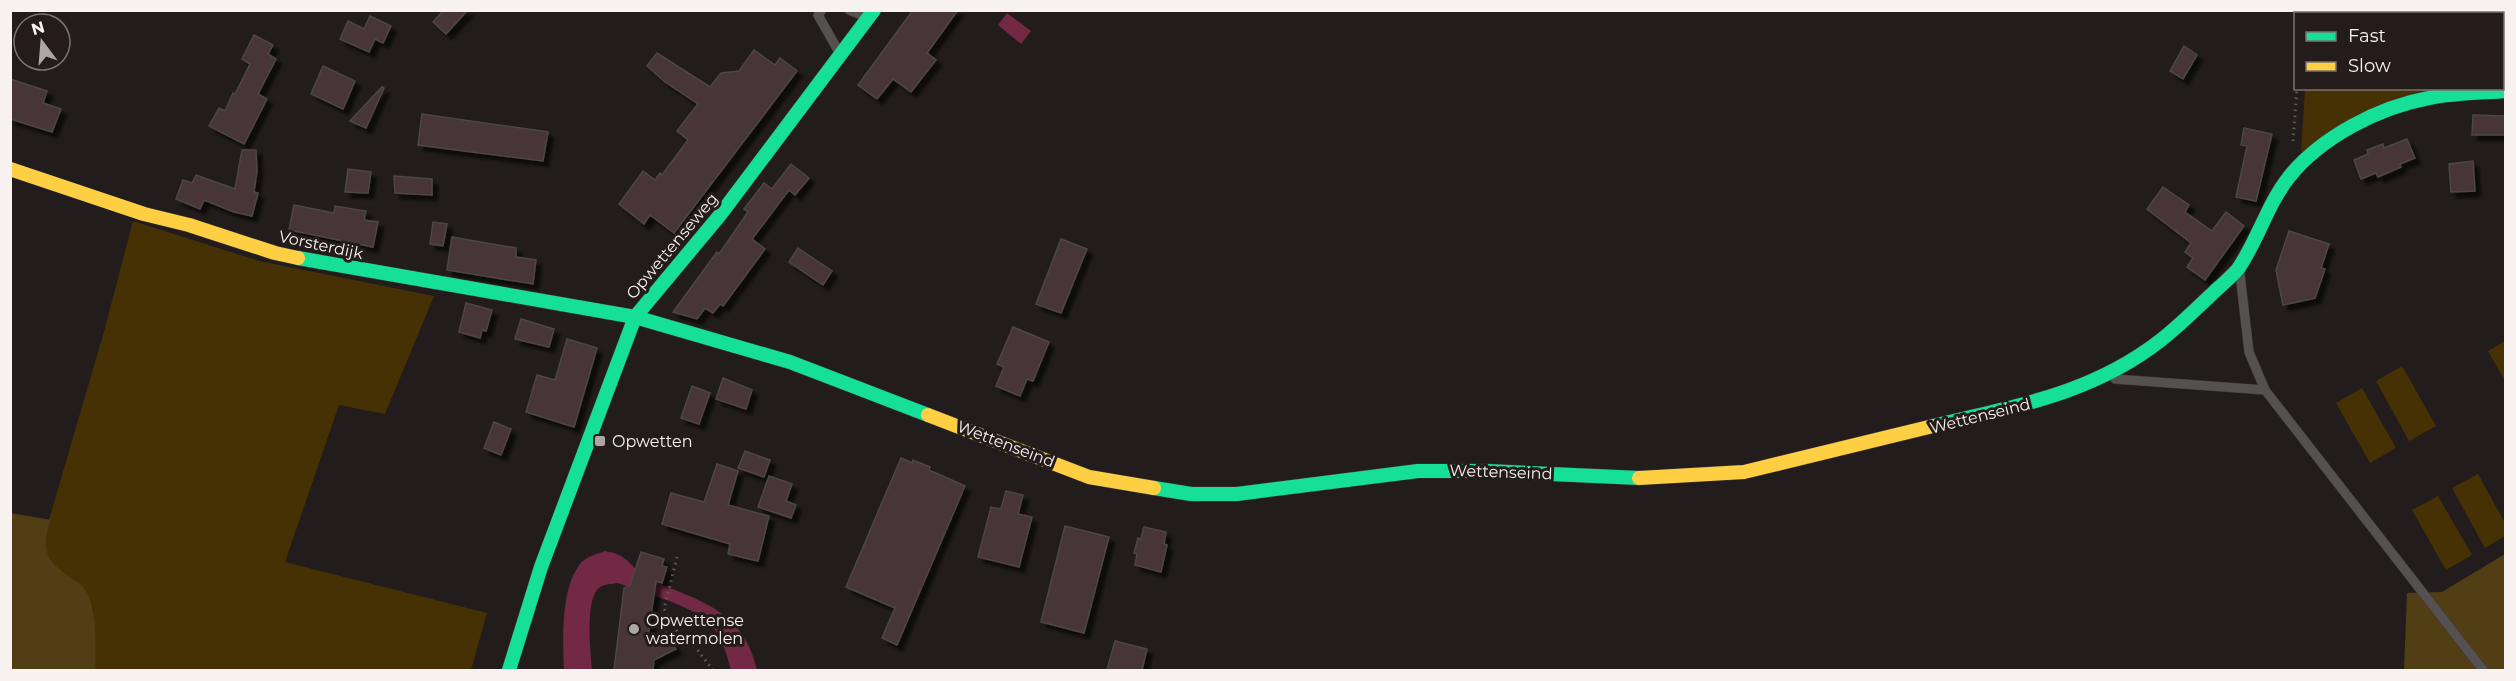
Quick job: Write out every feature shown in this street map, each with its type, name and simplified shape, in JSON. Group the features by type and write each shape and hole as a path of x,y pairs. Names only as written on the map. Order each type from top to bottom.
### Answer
{"street":[{"name":"Opwettenseweg","path":"510,670 513,653 541,567 634,317 720,215 872,14"},
{"name":"Wettenseind","path":"634,317 790,362 1089,477 1191,494 1237,494 1419,471 1487,471 1644,478 1744,472 2058,396 2102,378 2146,353 2177,328 2240,267 2272,201 2290,176 2318,150 2348,129 2379,113 2416,100 2505,91"},
{"name":"Vorsterdijk","path":"10,169 144,214 189,225 275,253 374,273 634,317"}],"lane":[{"path":"822,10 818,15 841,55"},
{"path":"849,10 872,14"},
{"path":"2240,267 2249,352 2265,390 2483,670"},
{"path":"2102,378 2265,390"}],"path":[{"path":"2293,143 2297,90"},
{"path":"677,557 664,609 678,633 689,639 713,670"}],"shaded area":[{"path":"2354,11 2358,12 2311,12"},
{"path":"1007,13 1031,31 1021,44 998,25"},
{"path":"2305,90 2427,90 2301,152"},
{"path":"133,221 259,261 434,296 385,414 339,405 285,562 487,613 471,670 96,670 93,608 85,588 58,569 45,552 44,537 105,328"},
{"path":"2505,341 2505,381 2488,351"},
{"path":"2402,366 2436,426 2409,441 2376,381"},
{"path":"2362,388 2396,448 2370,463 2336,403"},
{"path":"2478,474 2505,523 2505,536 2485,548 2452,488"},
{"path":"2438,496 2472,555 2446,570 2412,510"},
{"path":"11,513 51,520 46,539 48,554 56,566 84,587 92,606 96,670 11,670"},
{"path":"605,551 621,556 651,580 717,610 742,634 751,650 757,670 731,670 719,636 706,620 697,614 675,603 618,583 600,587 592,602 590,639 592,670 564,670 564,616 569,587 582,562"},
{"path":"2505,554 2505,670 2404,670 2407,593 2442,592"}],"building":[{"path":"444,10 468,10 446,34 433,22"},
{"path":"913,10 958,10 927,53 936,60 911,92 893,79 877,99 858,85"},
{"path":"370,16 391,26 383,43 375,39 369,52 340,39 348,21 364,29"},
{"path":"254,35 273,45 268,54 276,59 258,94 267,99 244,144 209,126 219,108 225,111 250,64 242,59"},
{"path":"2184,46 2197,55 2183,79 2170,71"},
{"path":"754,50 775,65 780,58 797,71 674,233 650,215 644,224 619,204 643,171 655,180 660,173 662,175 688,140 677,131 698,104 665,82 647,66 657,53 710,87 721,73 739,71"},
{"path":"323,66 355,81 343,109 311,94"},
{"path":"10,79 47,91 43,103 61,109 52,132 10,119"},
{"path":"382,87 384,88 366,128 350,121"},
{"path":"422,114 548,132 543,161 418,145"},
{"path":"2473,115 2505,116 2505,135 2472,135"},
{"path":"2244,128 2272,134 2256,201 2236,197 2247,146 2241,145"},
{"path":"2407,139 2415,158 2378,177 2376,173 2361,179 2354,160 2368,154 2367,150 2383,144 2384,148"},
{"path":"242,150 256,150 257,171 254,192 258,193 252,216 234,212 204,200 200,209 176,199 183,180 192,183 196,175 235,189"},
{"path":"2473,161 2475,191 2451,192 2449,164"},
{"path":"791,164 809,178 795,195 789,190 752,239 765,249 723,306 720,304 713,313 705,308 697,319 673,312 717,252 719,254 748,212 744,209 764,183 772,189"},
{"path":"348,169 371,172 368,193 345,192"},
{"path":"394,176 432,179 432,195 395,193"},
{"path":"2163,187 2189,205 2185,212 2212,231 2226,212 2244,226 2205,280 2187,267 2193,258 2185,252 2191,243 2147,209"},
{"path":"294,205 334,213 335,206 366,211 364,220 378,222 373,247 289,230"},
{"path":"433,222 447,224 443,246 430,244"},
{"path":"2289,231 2329,244 2321,268 2325,269 2315,298 2283,305 2276,270"},
{"path":"452,237 516,248 516,257 536,260 533,284 447,270"},
{"path":"1061,239 1087,249 1061,313 1036,304"},
{"path":"798,248 832,271 823,285 789,262"},
{"path":"466,303 492,310 486,331 482,330 480,338 459,332"},
{"path":"521,319 554,329 549,347 515,339"},
{"path":"1013,327 1049,342 1033,381 1027,379 1020,396 996,386 1004,367 997,364"},
{"path":"567,339 597,348 574,427 526,412 537,375 555,380"},
{"path":"723,378 752,390 746,409 716,399"},
{"path":"692,386 710,393 699,424 681,418"},
{"path":"494,422 511,429 501,455 484,448"},
{"path":"745,451 770,460 764,477 738,468"},
{"path":"901,458 930,467 929,470 965,486 897,645 882,638 895,608 846,587"},
{"path":"717,464 738,471 728,505 769,516 758,561 728,554 730,544 662,524 671,493 704,502"},
{"path":"769,476 792,484 786,501 796,505 791,518 758,507"},
{"path":"1006,491 1023,495 1018,514 1032,517 1019,567 978,557 991,507 1001,509"},
{"path":"1065,526 1109,537 1084,633 1041,622"},
{"path":"1144,527 1166,532 1164,544 1167,545 1161,572 1135,565 1137,554 1134,553"},
{"path":"641,552 664,559 662,566 667,567 662,583 656,581 647,643 666,632 676,649 654,660 653,670 614,670 624,588 630,586"},
{"path":"1115,641 1147,649 1142,670 1107,670"}],"traffic: fast":[{"path":"509,670 541,567 635,317 720,215 874,10"},
{"path":"1933,426 2023,404 2080,386 2135,358 2161,340 2238,269 2281,188 2302,162 2352,126 2371,116 2410,102 2457,94 2506,91"},
{"path":"298,258 635,317 790,362 928,415"},
{"path":"1154,488 1191,494 1237,494 1418,471 1487,471 1639,478"}],"traffic: slow":[{"path":"10,169 144,214 298,258"},
{"path":"928,415 1089,477 1154,488"},
{"path":"1639,478 1744,472 1933,426"}],"place":[{"name":"Opwetten","path":"600,441"},
{"name":"Opwettense watermolen","path":"634,629"}]}
